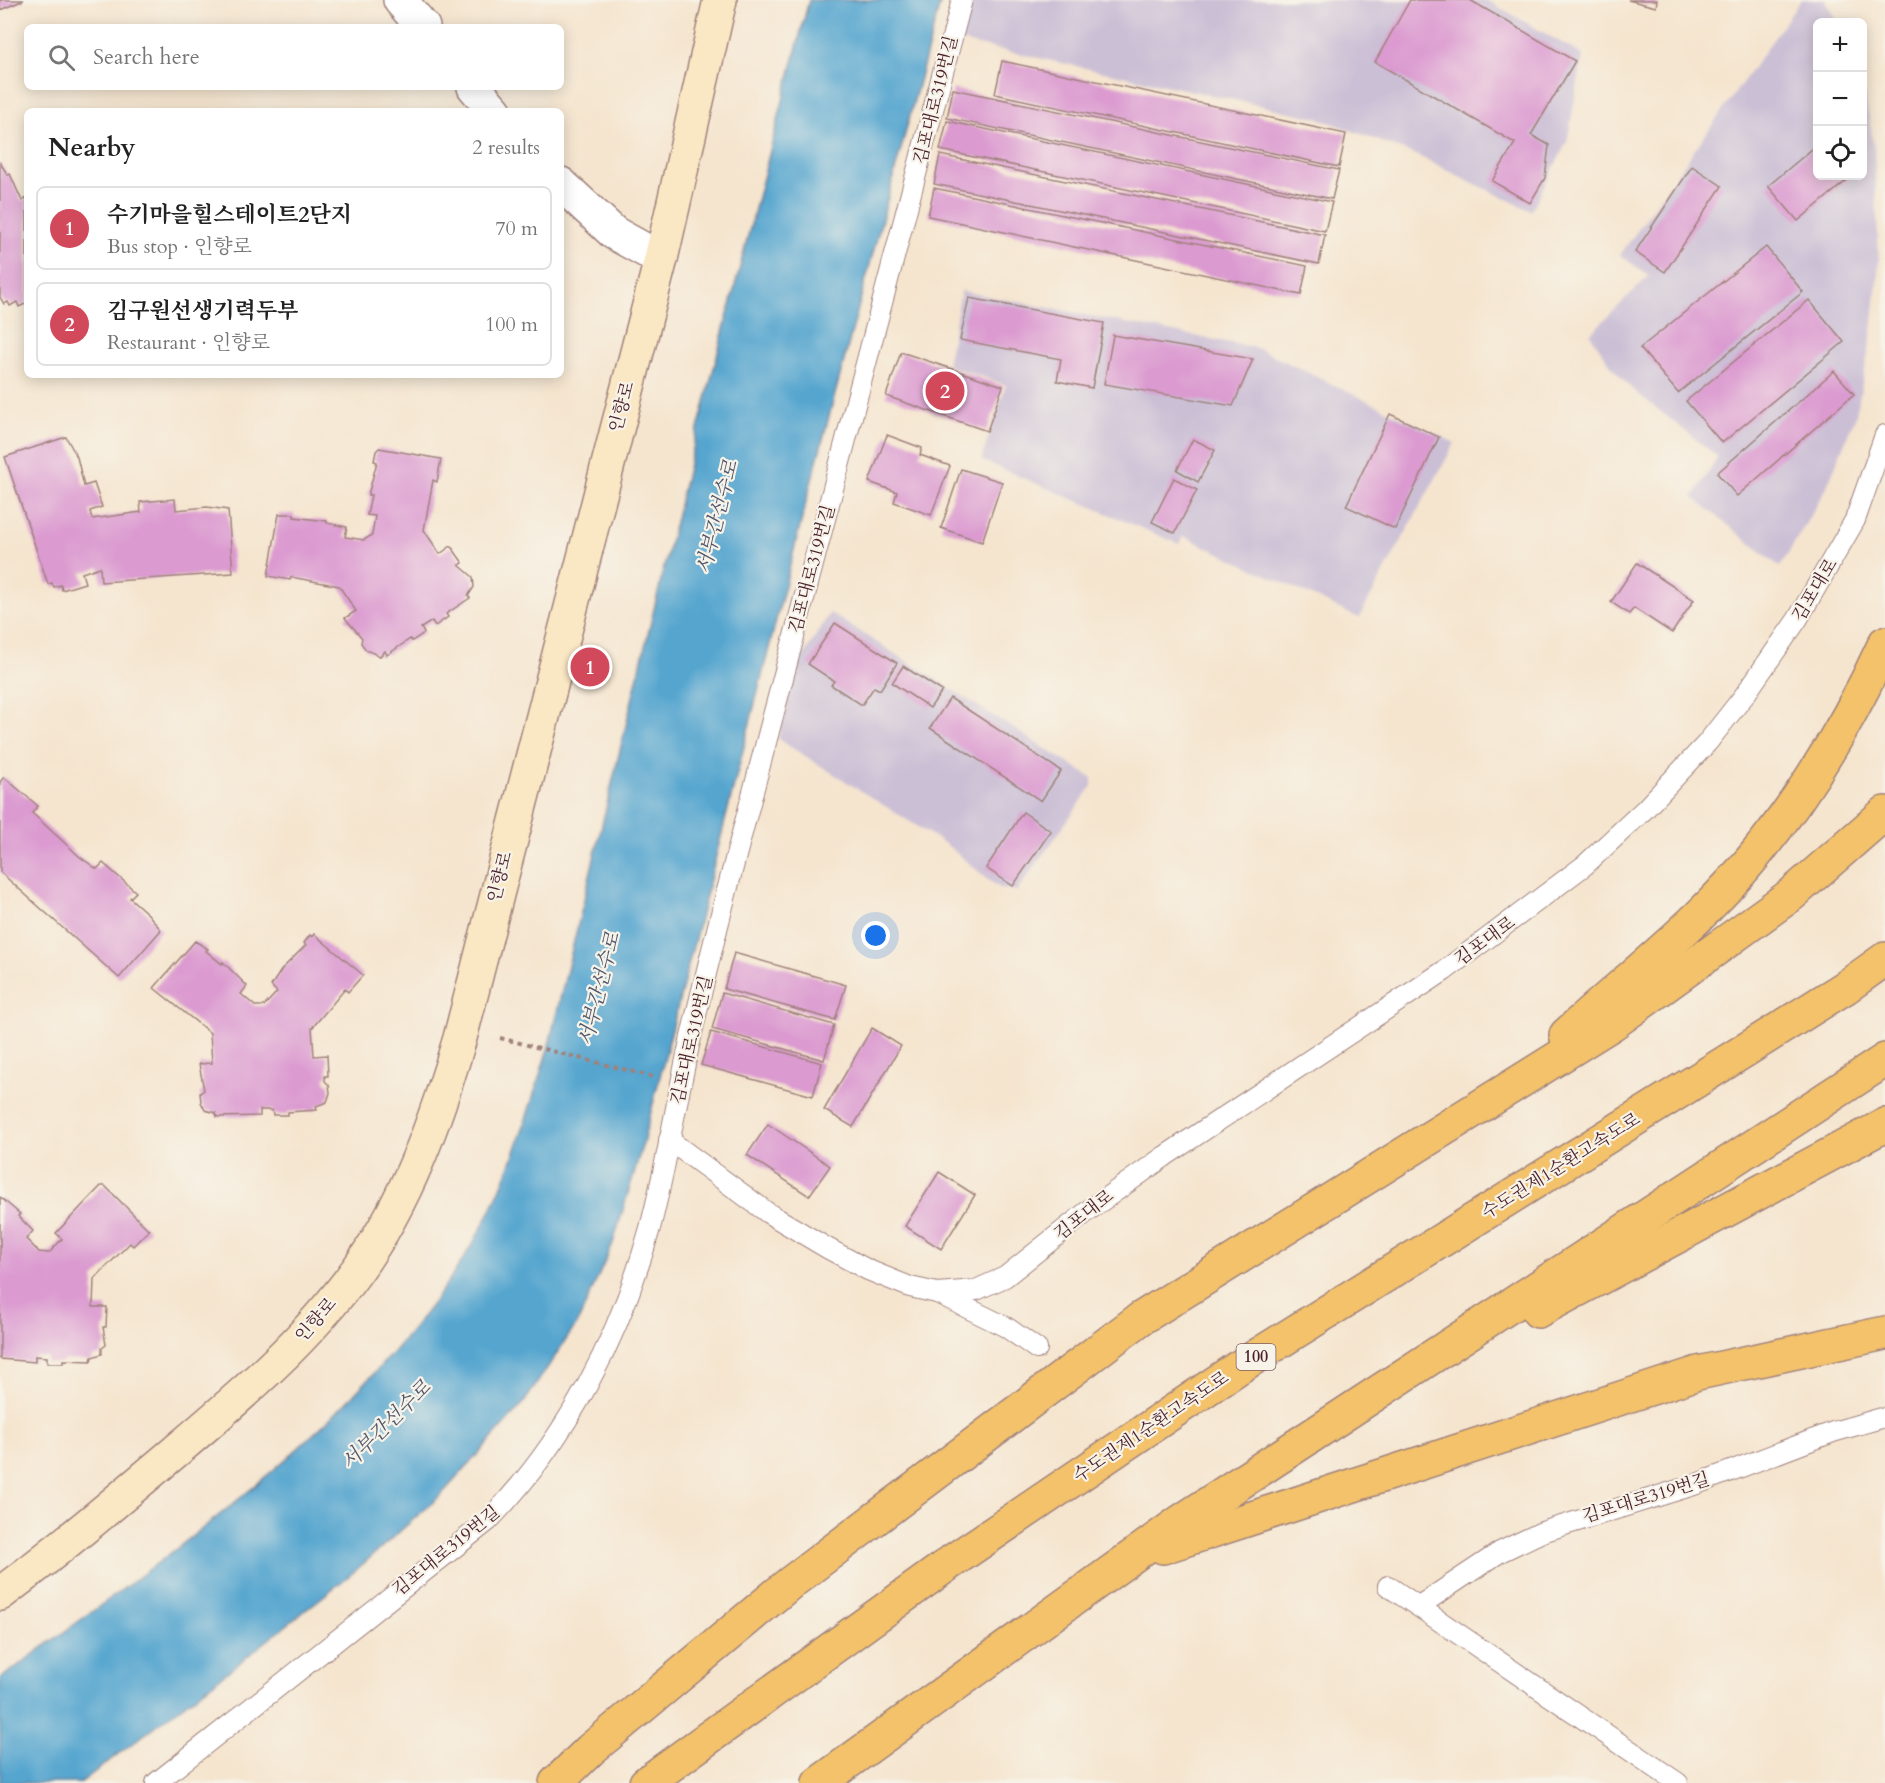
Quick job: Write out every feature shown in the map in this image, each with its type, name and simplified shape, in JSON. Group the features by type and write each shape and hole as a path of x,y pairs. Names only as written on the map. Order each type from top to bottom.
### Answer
{"highway":[{"path":"1509,1088 1706,909 1781,822 1861,695 1885,643"},
{"path":"556,1783 590,1750 789,1584 1140,1319 1612,1024 1791,895 1885,813"},
{"name":"수도권제1순환고속도로","path":"646,1783 942,1569 1236,1369 1846,987 1885,959"},
{"path":"819,1783 1132,1556 1885,1060"},
{"path":"1348,1412 1885,1125"},
{"path":"1132,1556 1698,1372 1885,1333"}],"street":[{"path":"400,0 420,24"},
{"name":"인향로","path":"0,1594 157,1467 278,1362 320,1318 359,1268 411,1177 437,1116 460,1038 661,259 720,0"},
{"path":"477,90 492,108"},
{"path":"564,187 614,233 661,259"}],"lane":[{"name":"김포대로319번길","path":"156,1783 488,1521 517,1491 554,1442 611,1338 639,1267 651,1224 690,1043 753,791 962,0"},
{"name":"김포대로","path":"937,1293 976,1290 1005,1277 1089,1210 1165,1156 1444,970 1585,865 1645,810 1707,743 1791,630 1855,520 1885,435"},
{"path":"669,1140 768,1213 827,1248 878,1275 910,1287 937,1293 1006,1327 1037,1349"},
{"name":"김포대로319번길","path":"1419,1606 1500,1552 1542,1532 1694,1485 1833,1432 1885,1417"},
{"path":"1388,1586 1678,1783"}],"path":[{"path":"500,1038 655,1077"}],"shaded area":[{"path":"970,0 1486,0 1583,55 1567,142 1531,211 1414,154 1318,118 960,41"},
{"path":"1801,0 1825,0 1835,18 1813,18 1813,180 1867,180 1867,108 1874,149 1879,262 1872,332 1856,415 1825,491 1780,567 1693,497 1718,457 1632,389 1614,370 1590,334 1649,276 1620,255"},
{"path":"961,291 1257,348 1455,443 1359,618 1183,536 1179,544 981,460 1006,385 947,365"},
{"path":"830,613 1092,778 1092,786 1017,891 1000,888 947,845 778,739 795,669"}],"water":[{"name":"서부간선수로","path":"809,0 941,0 809,491 643,1143 613,1243 578,1322 523,1404 441,1495 355,1571 234,1667 80,1783 0,1783 0,1679 200,1531 266,1477 329,1420 387,1359 439,1295 493,1206 519,1140 548,1049 688,468"}],"building":[{"path":"0,0 24,0 0,10"},
{"path":"1410,0 1470,0 1575,61 1531,135 1549,145 1545,178 1530,203 1492,181 1515,143 1375,62"},
{"path":"1628,0 1657,0 1656,7"},
{"path":"1002,61 1346,134 1339,167 995,94"},
{"path":"953,89 1339,170 1332,199 947,118"},
{"path":"947,121 1332,202 1325,231 940,150"},
{"path":"1813,148 1813,180 1847,180 1798,221 1768,186"},
{"path":"940,155 1325,235 1319,264 934,184"},
{"path":"0,163 8,175 10,174 22,201 24,200 24,304 19,307 17,302 10,306 8,302 4,304 0,297"},
{"path":"1692,166 1722,186 1665,272 1635,252"},
{"path":"934,188 1307,266 1301,295 928,216"},
{"path":"1766,247 1803,292 1678,393 1640,348"},
{"path":"969,298 1104,323 1092,388 1057,381 1061,359 960,340"},
{"path":"1809,300 1844,342 1722,443 1686,401"},
{"path":"1113,335 1253,359 1233,406 1104,384"},
{"path":"901,352 1003,386 987,431 886,396"},
{"path":"1834,371 1854,394 1737,496 1717,473"},
{"path":"1390,414 1439,437 1395,529 1346,506"},
{"path":"887,435 922,448 920,455 950,466 931,515 894,502 897,492 869,482"},
{"path":"66,437 77,457 84,486 94,483 102,507 90,511 92,519 141,512 140,502 175,499 176,510 207,507 228,510 233,573 101,582 100,567 82,573 85,583 62,590 61,585 54,587 52,583 48,584 5,457"},
{"path":"1193,439 1215,450 1198,482 1177,470"},
{"path":"379,448 441,459 437,482 433,480 424,530 440,554 451,546 463,563 459,565 473,577 474,587 468,596 470,598 446,614 448,617 435,626 432,621 421,628 424,633 412,641 410,639 387,655 385,651 380,656 366,650 361,643 362,638 345,618 356,611 339,586 291,577 290,580 268,576 279,514 294,514 294,517 327,521 327,523 347,527 345,537 364,540 372,535 375,516 367,515 371,495 368,495 377,462 374,461 376,451"},
{"path":"961,469 1002,482 982,542 941,528"},
{"path":"1174,478 1197,490 1175,533 1152,522"},
{"path":"1637,563 1694,600 1672,633 1634,608 1629,614 1611,602"},
{"path":"835,623 897,663 880,690 874,687 862,705 831,685 834,681 808,664"},
{"path":"903,666 942,691 930,708 892,683"},
{"path":"950,698 1061,771 1041,801 930,728"},
{"path":"4,777 38,806 32,813 80,857 97,869 103,863 136,892 130,898 161,930 119,978 0,872 0,782"},
{"path":"1023,812 1051,831 1013,886 986,868"},
{"path":"314,934 363,975 348,992 345,989 312,1028 314,1056 327,1055 328,1076 325,1076 325,1081 329,1085 330,1093 327,1102 316,1106 317,1110 288,1112 288,1115 273,1115 272,1110 260,1110 260,1116 217,1117 216,1113 205,1110 200,1093 204,1090 199,1064 212,1063 210,1033 154,988 195,941 208,949 206,951 222,964 223,962 247,986 241,994 255,1006 264,1006 277,992 271,986 282,969 306,945 304,943 310,935 312,937"},
{"path":"734,953 846,985 835,1020 724,989"},
{"path":"722,993 834,1025 824,1060 712,1029"},
{"path":"872,1028 901,1046 853,1127 824,1110"},
{"path":"711,1032 822,1063 813,1096 701,1065"},
{"path":"768,1124 830,1166 809,1196 747,1155"},
{"path":"939,1172 975,1195 941,1249 905,1226"},
{"path":"101,1186 105,1186 149,1230 133,1246 130,1243 94,1279 93,1307 107,1307 106,1327 103,1327 106,1345 102,1348 102,1354 92,1357 91,1361 63,1360 63,1363 47,1363 47,1357 35,1356 35,1362 0,1359 0,1197 20,1214 18,1216 33,1231 26,1239 39,1252 49,1253 62,1239 56,1233"}],"place":[{"name":"김구원선생기력두부","path":"945,391"},
{"name":"수기마을힐스테이트2단지","path":"590,667"}]}
